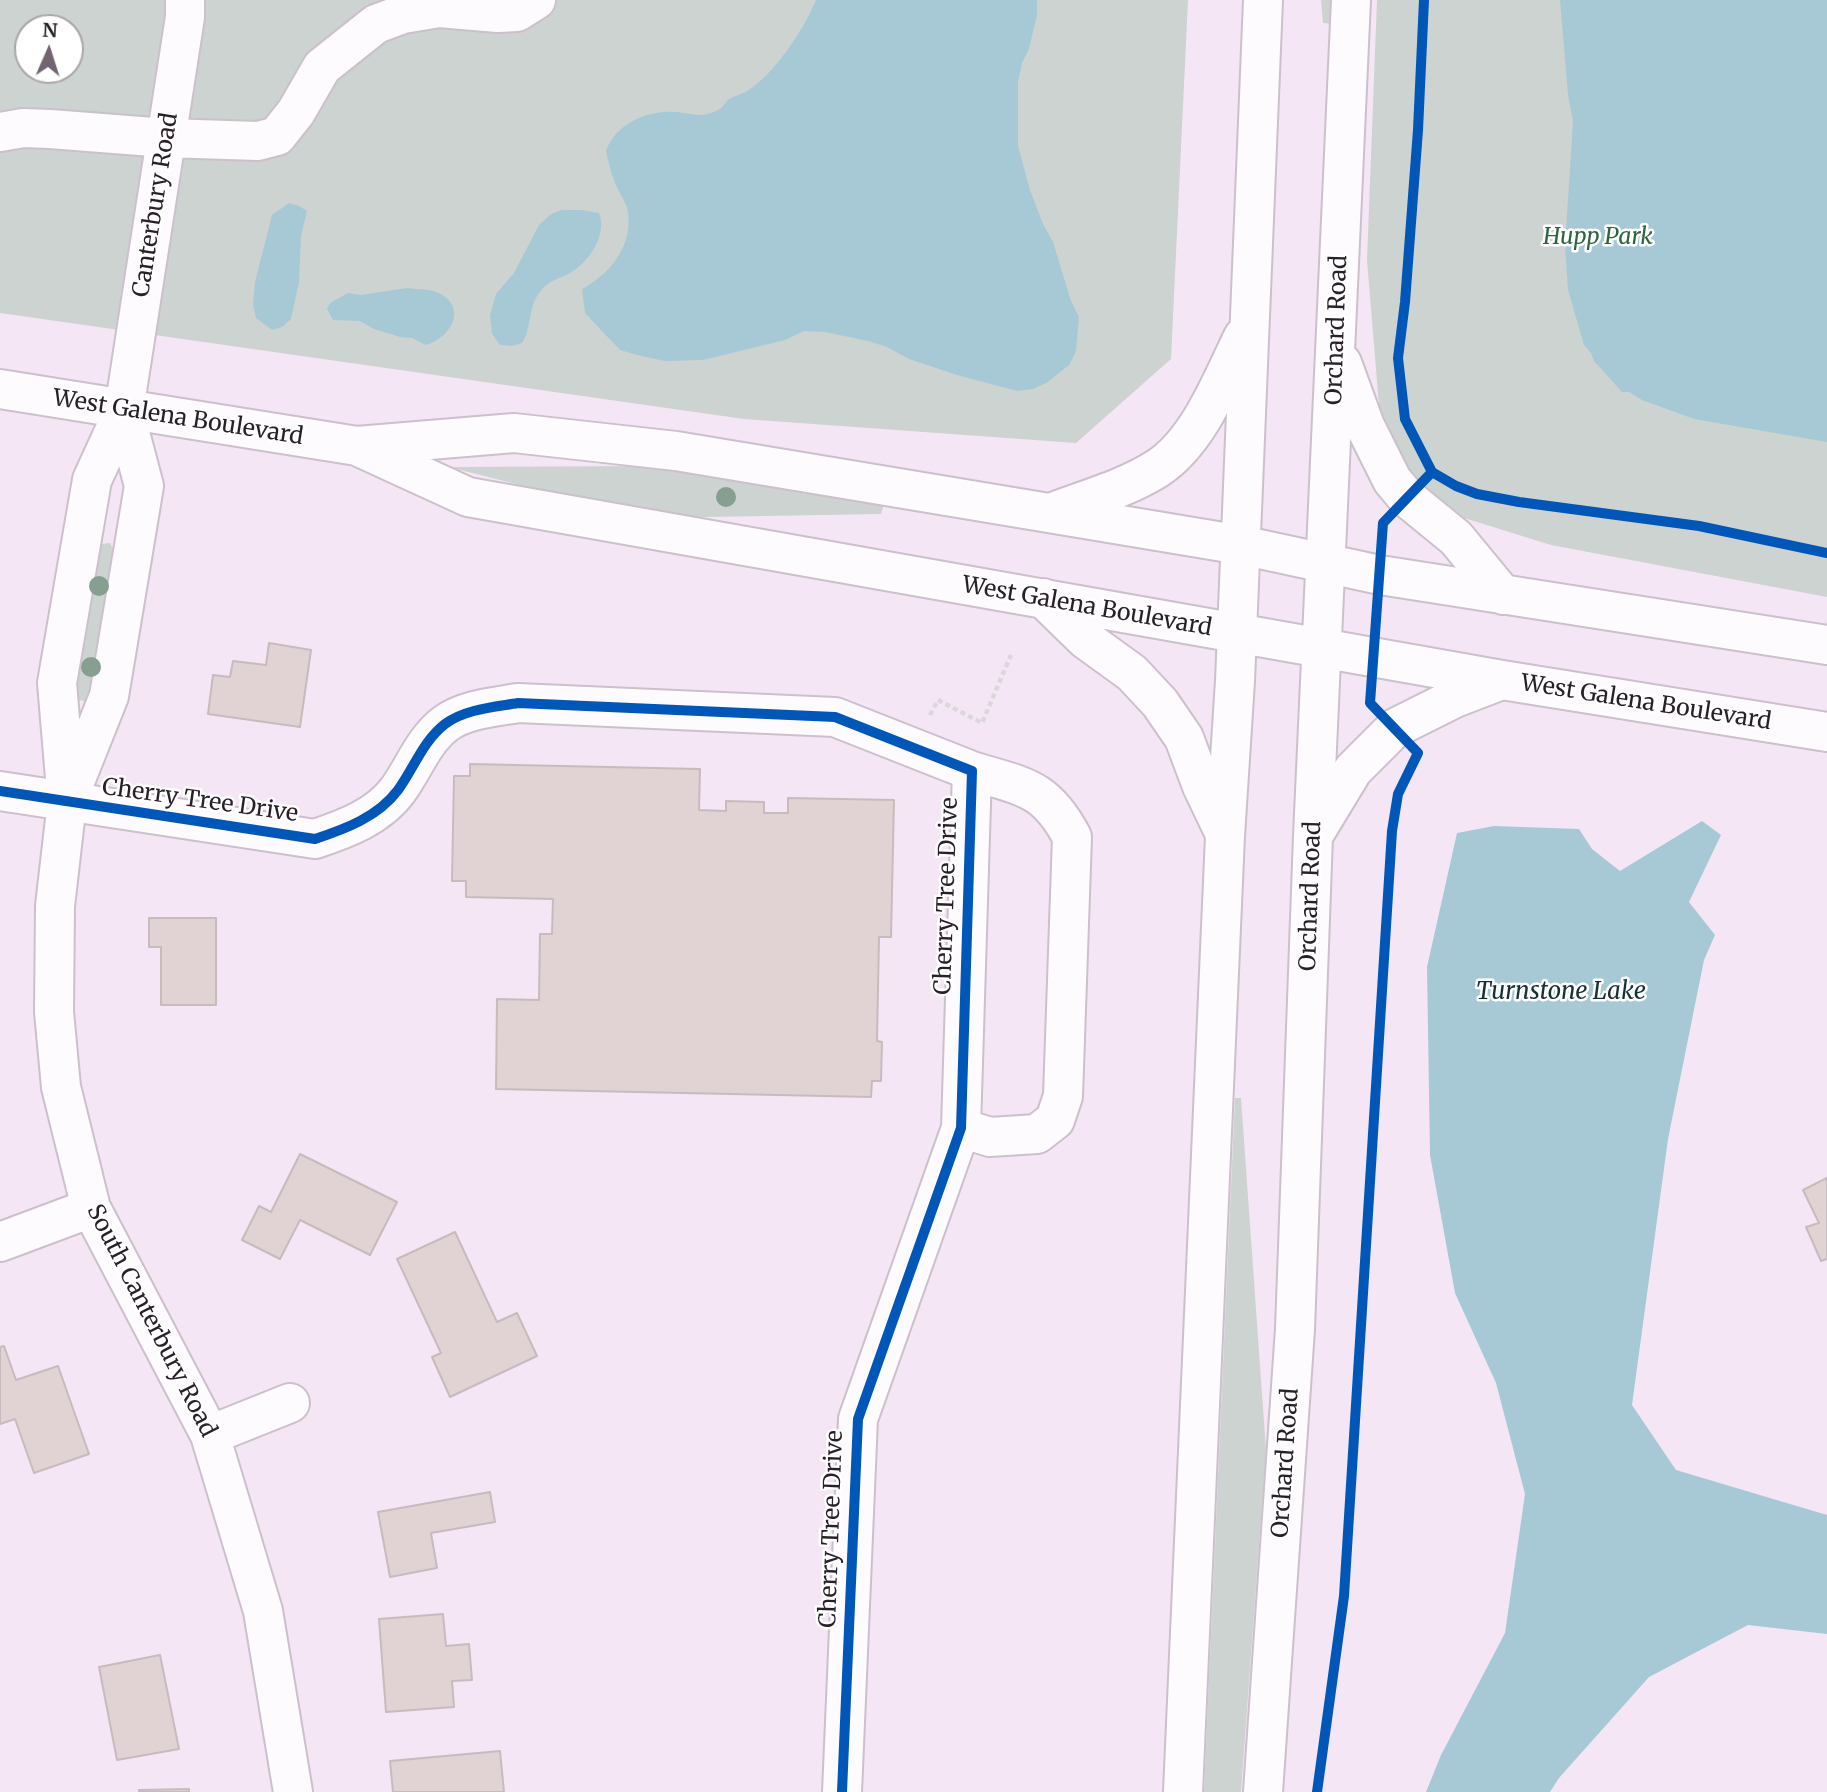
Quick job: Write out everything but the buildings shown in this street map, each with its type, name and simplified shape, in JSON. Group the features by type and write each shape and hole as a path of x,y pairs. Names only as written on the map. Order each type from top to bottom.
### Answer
{"main road":[{"name":"Canterbury Road","path":"124,410 185,17 185,0"},
{"path":"0,132 23,128 50,128 166,138 258,141 277,136 296,112 322,67 376,24 403,14 439,8 517,12 536,0"},
{"path":"1183,1792 1225,836 1241,545 1263,0"},
{"name":"Orchard Road","path":"1263,1792 1295,1329 1313,836 1351,0"},
{"path":"1051,513 1159,467 1177,450 1212,402 1250,322"},
{"path":"1337,348 1365,426 1392,480 1407,498 1456,538 1503,595"},
{"name":"West Galena Boulevard","path":"0,389 357,446 514,433 677,451 1241,545 1380,575 1827,645"},
{"name":"South Canterbury Road","path":"124,410 92,480 57,683 67,802 55,906 54,1012 61,1087 91,1208 210,1435 263,1611 293,1792"},
{"name":"South Canterbury Road","path":"67,802 109,696 144,486 124,410"},
{"name":"West Galena Boulevard","path":"357,446 468,497 1502,680 1827,732"},
{"path":"1043,598 1085,639 1132,673 1160,703 1184,738 1225,836"},
{"path":"1313,836 1353,770 1395,728 1455,698 1502,680"},
{"name":"Cherry Tree Drive","path":"0,791 314,839 342,830 375,813 397,792 428,741 447,722 475,710 518,704 835,717 972,771 961,1128 858,1419 842,1792"},
{"path":"961,1128 990,1137 1037,1134 1055,1120 1063,1096 1072,837 1060,814 1033,790 972,771"},
{"path":"0,1242 91,1208"},
{"path":"210,1435 290,1403"}],"path":[{"path":"929,717 937,700 982,723 1011,655"}],"green space":[{"path":"0,0 1188,0 1171,359 1076,443 744,419 0,313"},
{"path":"1321,0 1334,0 1333,24 1323,23"},
{"name":"Hupp Park","path":"1377,0 1827,0 1827,597 1551,545 1464,518 1410,476 1379,406 1367,260"},
{"path":"654,466 884,504 881,514 649,518 449,467"},
{"path":"110,543 114,561 94,693 88,702 76,699 74,687 96,552 101,544"},
{"path":"1235,1098 1241,1098 1266,1450 1241,1792 1204,1792"}],"water":[{"path":"816,0 1037,0 1037,15 1018,82 1018,146 1030,190 1053,242 1071,301 1079,317 1076,351 1070,364 1048,382 1033,389 1017,391 909,359 887,347 868,341 825,332 804,331 785,340 703,360 665,361 620,350 585,313 582,289 610,268 623,248 629,225 625,202 615,183 606,151 611,141 625,126 644,116 665,112 697,115 712,113 729,99 750,89 772,69 789,47"},
{"path":"1560,0 1827,0 1827,442 1694,419 1642,400 1629,392 1622,392 1594,361 1584,345 1568,290 1565,246 1573,121 1568,95"},
{"path":"289,203 307,211 301,236 299,282 291,319 282,327 272,330 256,318 253,305 255,282 272,215"},
{"path":"562,210 599,213 601,229 596,244 576,269 549,283 540,292 522,343 500,345 492,334 490,315 496,294 514,273 539,225 551,214"},
{"path":"407,288 436,292 451,303 454,310 452,325 434,342 426,345 412,338 374,329 360,321 333,320 327,309 330,303 348,293 361,295"},
{"name":"Turnstone Lake","path":"1702,821 1721,835 1689,902 1715,935 1704,960 1668,1139 1632,1405 1676,1470 1827,1515 1827,1634 1748,1625 1649,1677 1559,1778 1550,1792 1426,1792 1441,1755 1505,1633 1525,1494 1496,1383 1455,1293 1430,1155 1427,967 1457,833 1494,826 1579,829 1592,849 1620,871"}],"cycle path":[{"path":"1424,0 1418,130 1398,358 1405,419 1432,472 1477,494 1699,526 1827,553"},
{"path":"1317,1792 1344,1596 1392,831 1398,794 1418,753 1370,703 1383,523 1432,472"},
{"path":"0,791 315,839 349,826 381,808 398,790 425,747 445,724 471,712 518,703 835,717 972,771 961,1128 858,1419 842,1792"}]}
